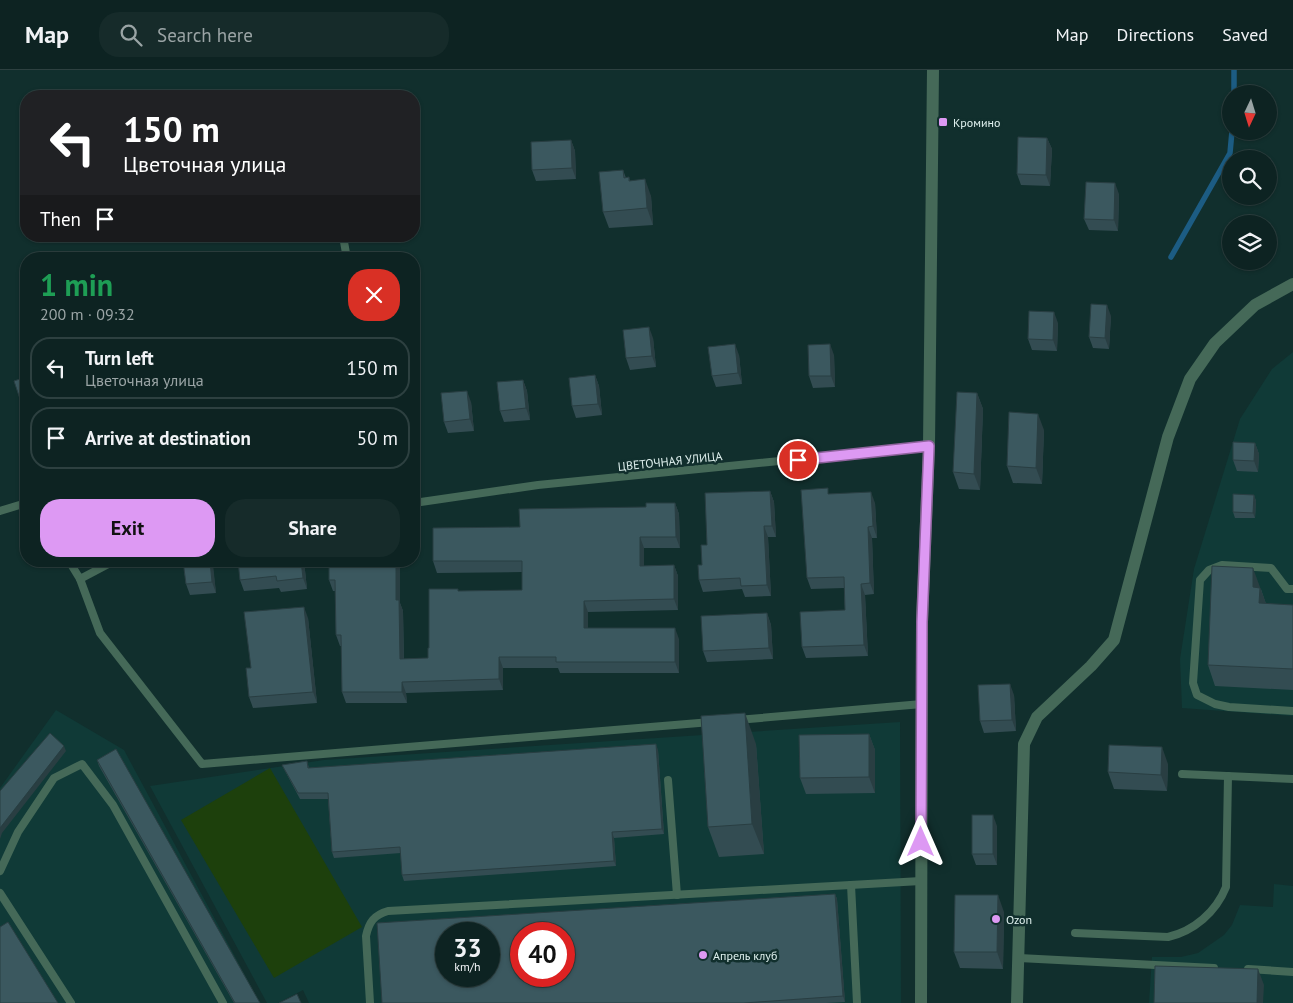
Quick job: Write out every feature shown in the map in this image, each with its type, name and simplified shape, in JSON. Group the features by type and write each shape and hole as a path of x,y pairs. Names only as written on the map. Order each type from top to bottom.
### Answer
{"street":[{"path":"921,1003 922,622 929,446 933,70"},
{"path":"1018,1003 1024,744 1037,717 1091,666 1114,640 1168,437 1190,379 1215,343 1255,305 1293,284"}],"lane":[{"name":"ЦВЕТОЧНАЯ УЛИЦА","path":"420,502 538,485 929,446"},
{"path":"0,511 20,505"},
{"path":"1293,589 1287,589 1271,568 1222,565 1209,570 1200,580 1193,683 1197,695 1215,704 1229,707 1293,711"},
{"path":"73,567 80,579 100,633 202,764 715,722"},
{"path":"80,579 103,567"},
{"path":"725,721 922,704"},
{"path":"0,871 18,832 54,778 82,764 113,805 223,1003"},
{"path":"1182,774 1293,779"},
{"path":"1075,933 1168,937 1181,934 1203,920 1221,901 1226,887 1228,776"},
{"path":"668,780 677,895"},
{"path":"370,1003 366,936 371,920 381,913 388,911 921,881"},
{"path":"850,885 857,1003"},
{"path":"0,893 71,1003"},
{"path":"1019,958 1227,968"},
{"path":"1236,969 1293,972"}],"shaded area":[{"path":"1293,352 1293,716 1182,708 1180,659 1194,569 1240,419 1272,369"},
{"path":"56,710 124,750 260,1003 0,1003 0,788"},
{"path":"900,722 901,1003 309,1003 303,990 278,1003 267,1003 150,786 324,760"},
{"path":"1274,884 1293,886 1293,1003 1149,1003 1152,957 1181,957 1198,953 1224,935 1232,925 1240,905 1273,907"}],"green space":[{"path":"270,768 362,927 274,978 181,820"}],"building":[{"path":"1018,137 1047,138 1046,175 1017,174"},
{"path":"571,140 572,168 532,170 531,142"},
{"path":"623,170 624,178 629,177 629,181 645,179 647,208 603,212 599,172"},
{"path":"1086,182 1115,183 1114,220 1084,219"},
{"path":"1091,304 1107,305 1105,338 1089,337"},
{"path":"1029,311 1054,312 1053,340 1028,339"},
{"path":"649,327 652,356 626,358 623,330"},
{"path":"735,344 738,373 712,376 708,347"},
{"path":"830,344 831,376 809,376 808,345"},
{"path":"595,375 598,404 572,406 569,378"},
{"path":"20,379 20,399 14,381"},
{"path":"523,380 526,408 500,411 497,382"},
{"path":"467,391 470,419 444,422 441,393"},
{"path":"957,392 977,393 974,474 953,472"},
{"path":"1009,412 1038,414 1036,468 1007,466"},
{"path":"1233,442 1255,443 1254,461 1233,460"},
{"path":"828,488 828,494 871,492 873,526 868,527 870,583 861,584 864,645 802,647 800,612 845,610 844,577 807,578 801,490"},
{"path":"770,491 772,526 764,526 767,585 741,586 740,578 699,580 698,565 702,565 701,545 707,545 705,493"},
{"path":"1233,494 1254,495 1253,513 1233,512"},
{"path":"646,503 675,503 676,537 640,537 640,566 674,565 674,599 584,601 584,628 675,628 675,662 556,662 556,657 499,657 499,679 402,682 402,692 342,692 341,635 336,635 335,580 329,580 329,567 396,567 396,600 399,600 400,659 428,658 429,589 458,589 458,591 522,590 522,561 433,561 433,528 520,527 519,509 646,507"},
{"path":"1212,566 1253,568 1253,587 1260,588 1259,603 1293,605 1293,669 1208,665"},
{"path":"184,567 211,567 212,582 186,584"},
{"path":"239,567 302,567 303,578 277,581 276,576 240,580"},
{"path":"304,607 313,692 249,697 246,668 251,668 244,612"},
{"path":"767,613 769,648 703,651 701,616"},
{"path":"1010,684 1012,720 980,721 978,685"},
{"path":"745,713 752,824 708,827 701,716"},
{"path":"50,733 64,746 0,828 0,791"},
{"path":"869,734 869,777 800,778 799,735"},
{"path":"656,744 662,829 612,832 614,861 402,875 400,847 332,852 328,793 298,793 282,765 307,761 308,768"},
{"path":"1109,745 1162,747 1161,775 1108,772"},
{"path":"116,749 260,1003 235,1003 97,760"},
{"path":"972,815 993,815 993,854 972,854"},
{"name":"Апрель клуб","path":"835,894 843,996 744,1003 382,1003 377,923"},
{"path":"955,895 998,895 997,952 954,952"},
{"path":"8,922 58,1003 0,1003 0,927"},
{"path":"1155,966 1258,969 1257,1003 1154,1003"},
{"path":"297,994 301,1003 279,1003"}],"waterway":[{"path":"1234,70 1234,85"},
{"path":"1171,257 1230,153 1231,140"}],"place":[{"name":"Кромино","path":"943,122"},
{"name":"Ozon","path":"996,919"},
{"name":"Апрель клуб","path":"703,955"}],"route":[{"path":"798,460 929,446 922,622 921,842"}]}
